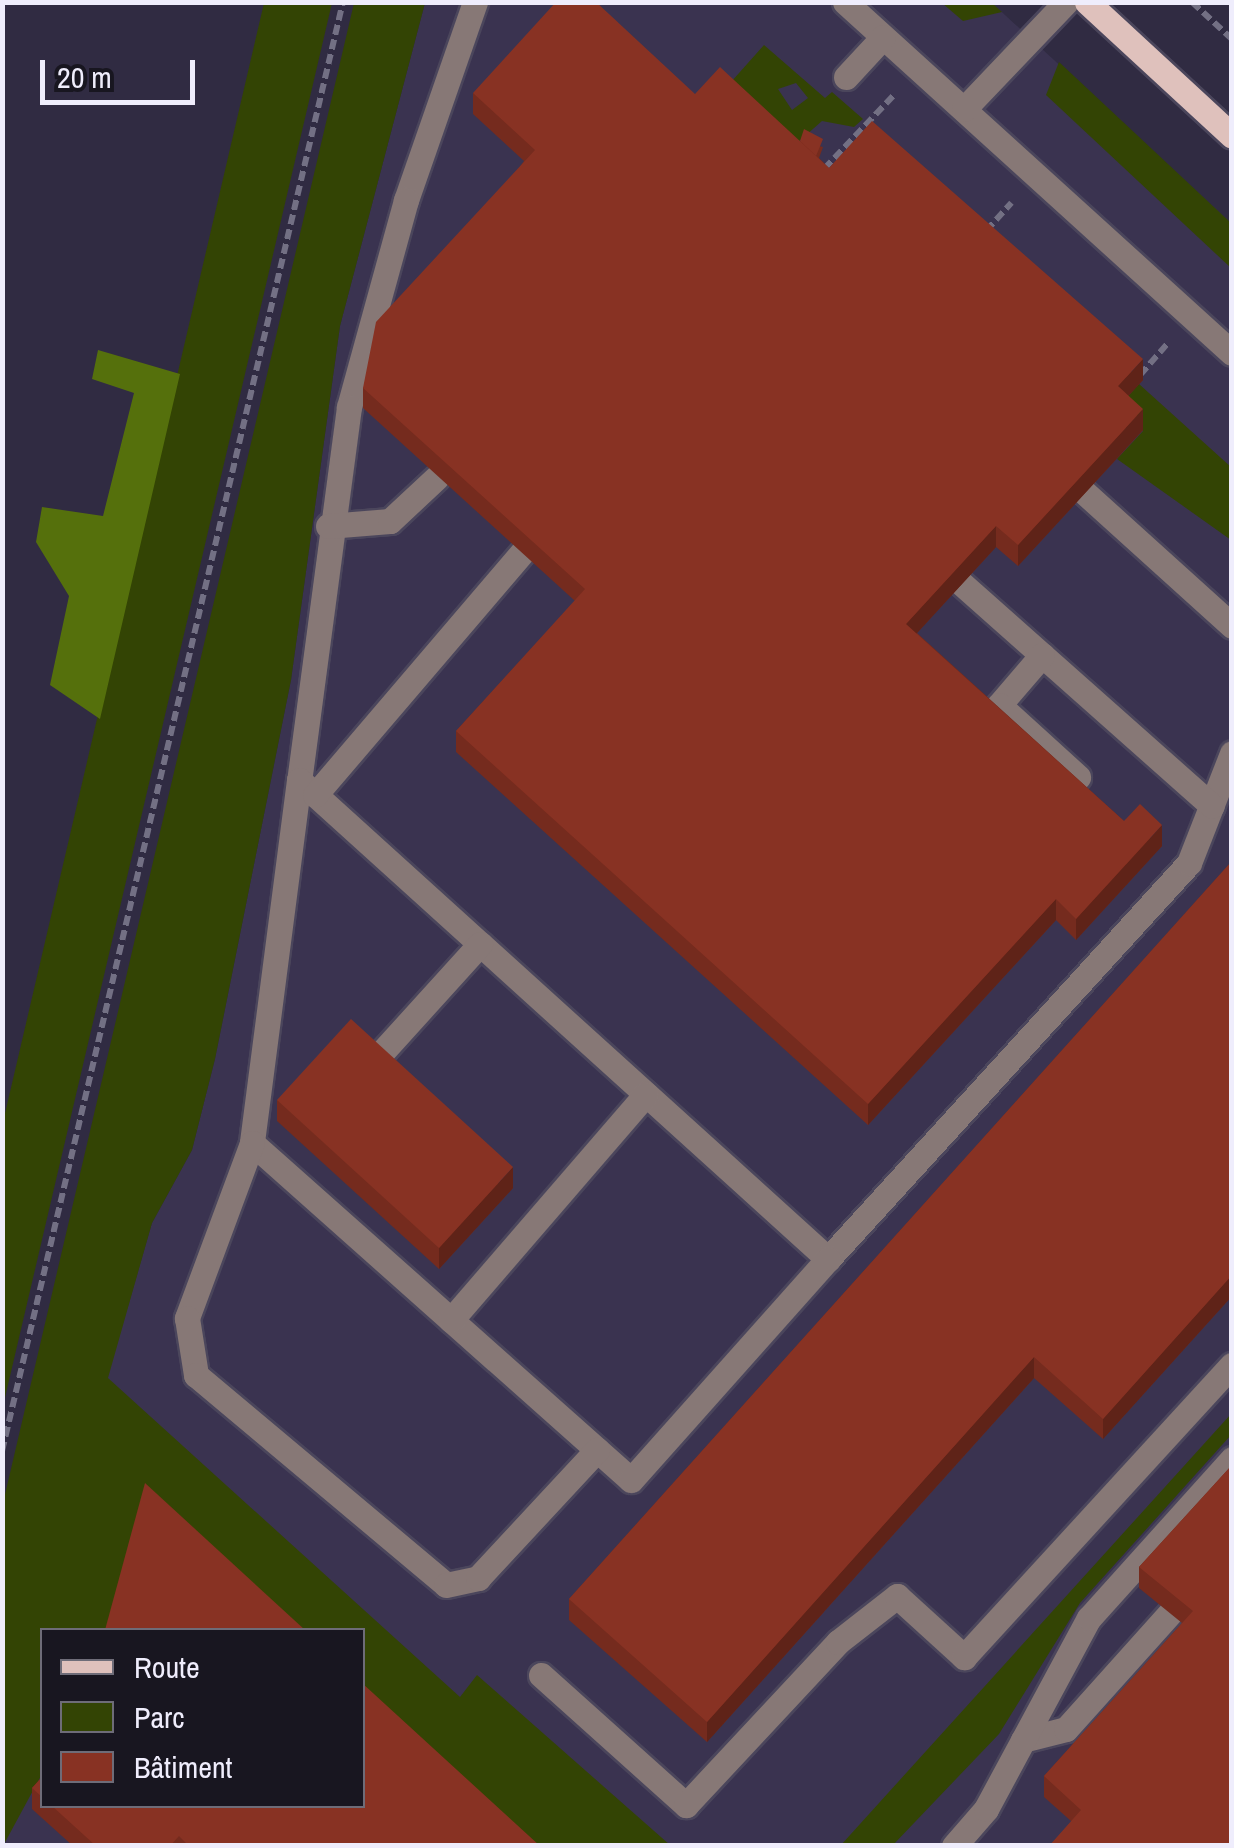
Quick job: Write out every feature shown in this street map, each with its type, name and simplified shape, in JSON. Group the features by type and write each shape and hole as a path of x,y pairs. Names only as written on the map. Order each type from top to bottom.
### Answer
{"main road":[{"path":"1100,7 1232,136"}],"lane":[{"path":"475,2 370,316 328,526 307,788 252,1143 187,1318 196,1375 446,1585 478,1578 597,1450"},
{"path":"845,2 1232,353"},
{"path":"964,110 1066,2"},
{"path":"846,77 883,36"},
{"path":"328,526 390,522 437,476"},
{"path":"1086,494 1232,626"},
{"path":"307,788 522,553"},
{"path":"962,584 1212,806"},
{"path":"1042,655 999,705 1078,777"},
{"path":"252,1143 631,1480 1189,863 1232,753"},
{"path":"307,788 828,1259"},
{"path":"374,1061 480,944"},
{"path":"450,1320 646,1094"},
{"path":"541,1675 686,1805 838,1642 897,1596 964,1657 1232,1365"},
{"path":"954,1846 1023,1740 1088,1618 1232,1459"},
{"path":"1023,1740 1066,1729 1170,1613"}],"path":[{"path":"2,1451 344,2"},
{"path":"1192,2 1232,39"},
{"path":"816,176 869,122"},
{"path":"978,239 988,230"}],"shaded area":[{"path":"425,3 992,3 1231,223 1231,1845 3,1845 2,1742 152,1223 192,1150 215,1059 291,680 340,326"}],"green space":[{"path":"264,3 332,3 3,1406 3,1122"},
{"path":"354,3 425,3 340,326 291,680 215,1059 192,1150 152,1223 108,1378 460,1697 477,1675 670,1845 516,1845 365,1708 365,1628 40,1628 40,1778 3,1846 3,1503"},
{"path":"942,3 992,3 1002,12 963,21"},
{"path":"764,45 825,98 832,92 863,119 854,127 822,121 788,151 723,91","holes":["796,83 808,98 792,110 778,89"]},
{"path":"1059,62 1231,223 1231,268 1046,95"},
{"path":"98,350 180,374 100,719 50,685 69,596 36,542 42,507 103,516 134,393 92,379"},
{"path":"1139,384 1231,467 1231,540 1117,459 1143,431 1118,407"},
{"path":"1231,1414 1231,1435 1080,1603 999,1734 893,1845 841,1845"}],"building":[{"path":"556,2 596,2 695,94 720,67 829,168 872,121 1143,359 1118,386 1143,409 1018,545 996,526 906,624 1124,821 1140,804 1162,825 1076,919 1056,899 868,1104 456,731 585,589 363,388 376,322 535,150 473,93"},
{"path":"804,129 823,139 816,156 800,141"},
{"path":"1232,861 1232,1275 1103,1419 1034,1357 707,1722 569,1599"},
{"path":"351,1019 513,1167 439,1248 277,1100"},
{"path":"1232,1465 1232,1846 1049,1846 1081,1810 1044,1776 1193,1611 1139,1567"},
{"path":"145,1483 303,1628 106,1628"},
{"path":"365,1686 540,1846 189,1846 179,1836 170,1846 96,1846 54,1808 365,1808"},
{"path":"40,1779 40,1795 32,1788"}]}
